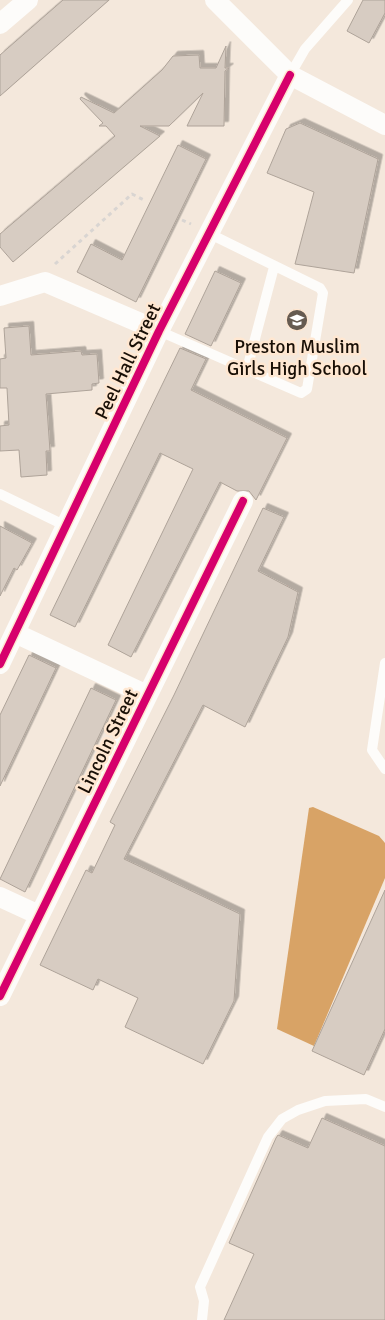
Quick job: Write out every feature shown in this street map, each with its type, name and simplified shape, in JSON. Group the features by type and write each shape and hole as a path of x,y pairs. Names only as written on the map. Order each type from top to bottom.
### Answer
{"street":[{"path":"0,24 28,0"},
{"path":"217,2 290,75 385,125"},
{"name":"Peel Hall Street","path":"0,664 159,331 290,75"},
{"path":"0,296 37,284 159,331"},
{"name":"Lincoln Street","path":"0,996 243,501"},
{"path":"15,633 147,695"},
{"path":"0,897 40,915"}],"lane":[{"path":"290,75 305,49 348,0"},
{"path":"159,331 301,393 307,390 323,293 318,285 274,266 208,233"},
{"path":"247,370 274,266"},
{"path":"0,494 66,526"},
{"path":"385,668 372,750 385,768"},
{"path":"202,1320 204,1301 200,1287 268,1137 282,1119 298,1110 325,1102 366,1099 385,1107"}],"path":[{"path":"37,284 132,194 146,201"}],"shaded area":[{"path":"313,807 379,836 385,843 385,878 314,1046 277,1029 309,808"}],"building":[{"path":"63,0 109,0 0,96 0,55"},
{"path":"363,0 385,0 385,13 369,43 347,31"},
{"path":"226,46 225,68 229,68 225,71 224,126 187,126 203,93 169,126 140,126 160,136 13,262 0,247 0,234 115,136 106,126 99,126 103,123 80,99 81,97 114,113 162,70 173,56 199,55 200,68 216,68"},
{"path":"300,123 378,159 354,273 295,264 314,192 267,173 286,129"},
{"path":"178,145 206,159 136,302 77,272 91,244 122,260"},
{"path":"215,271 241,283 211,346 185,334"},
{"path":"29,326 31,355 81,351 82,355 97,354 99,383 92,384 92,390 46,394 50,451 46,451 47,475 21,477 19,450 0,451 0,426 9,425 7,388 0,388 0,359 6,358 4,328"},
{"path":"180,348 206,359 191,390 287,438 256,500 249,491 237,491 220,482 131,657 108,645 193,469 160,453 75,627 50,615"},
{"path":"263,508 284,517 258,571 298,592 288,637 245,727 203,705 124,859 240,914 234,1001 203,1064 125,1027 138,998 98,979 93,990 40,965 86,870 92,873 115,825 110,822 174,695"},
{"path":"0,526 32,543 17,570 14,568 0,596"},
{"path":"29,655 56,668 0,786 0,715"},
{"path":"91,688 116,700 25,892 0,879"},
{"path":"385,890 385,1029 364,1075 312,1051"},
{"path":"322,1118 385,1146 385,1320 224,1320 254,1254 229,1243 276,1138 278,1135 308,1148"}],"cycle path":[{"path":"0,664 159,331 290,75"},
{"path":"0,996 243,501"}],"place":[{"name":"Preston Muslim Girls High School","path":"297,320"}]}
